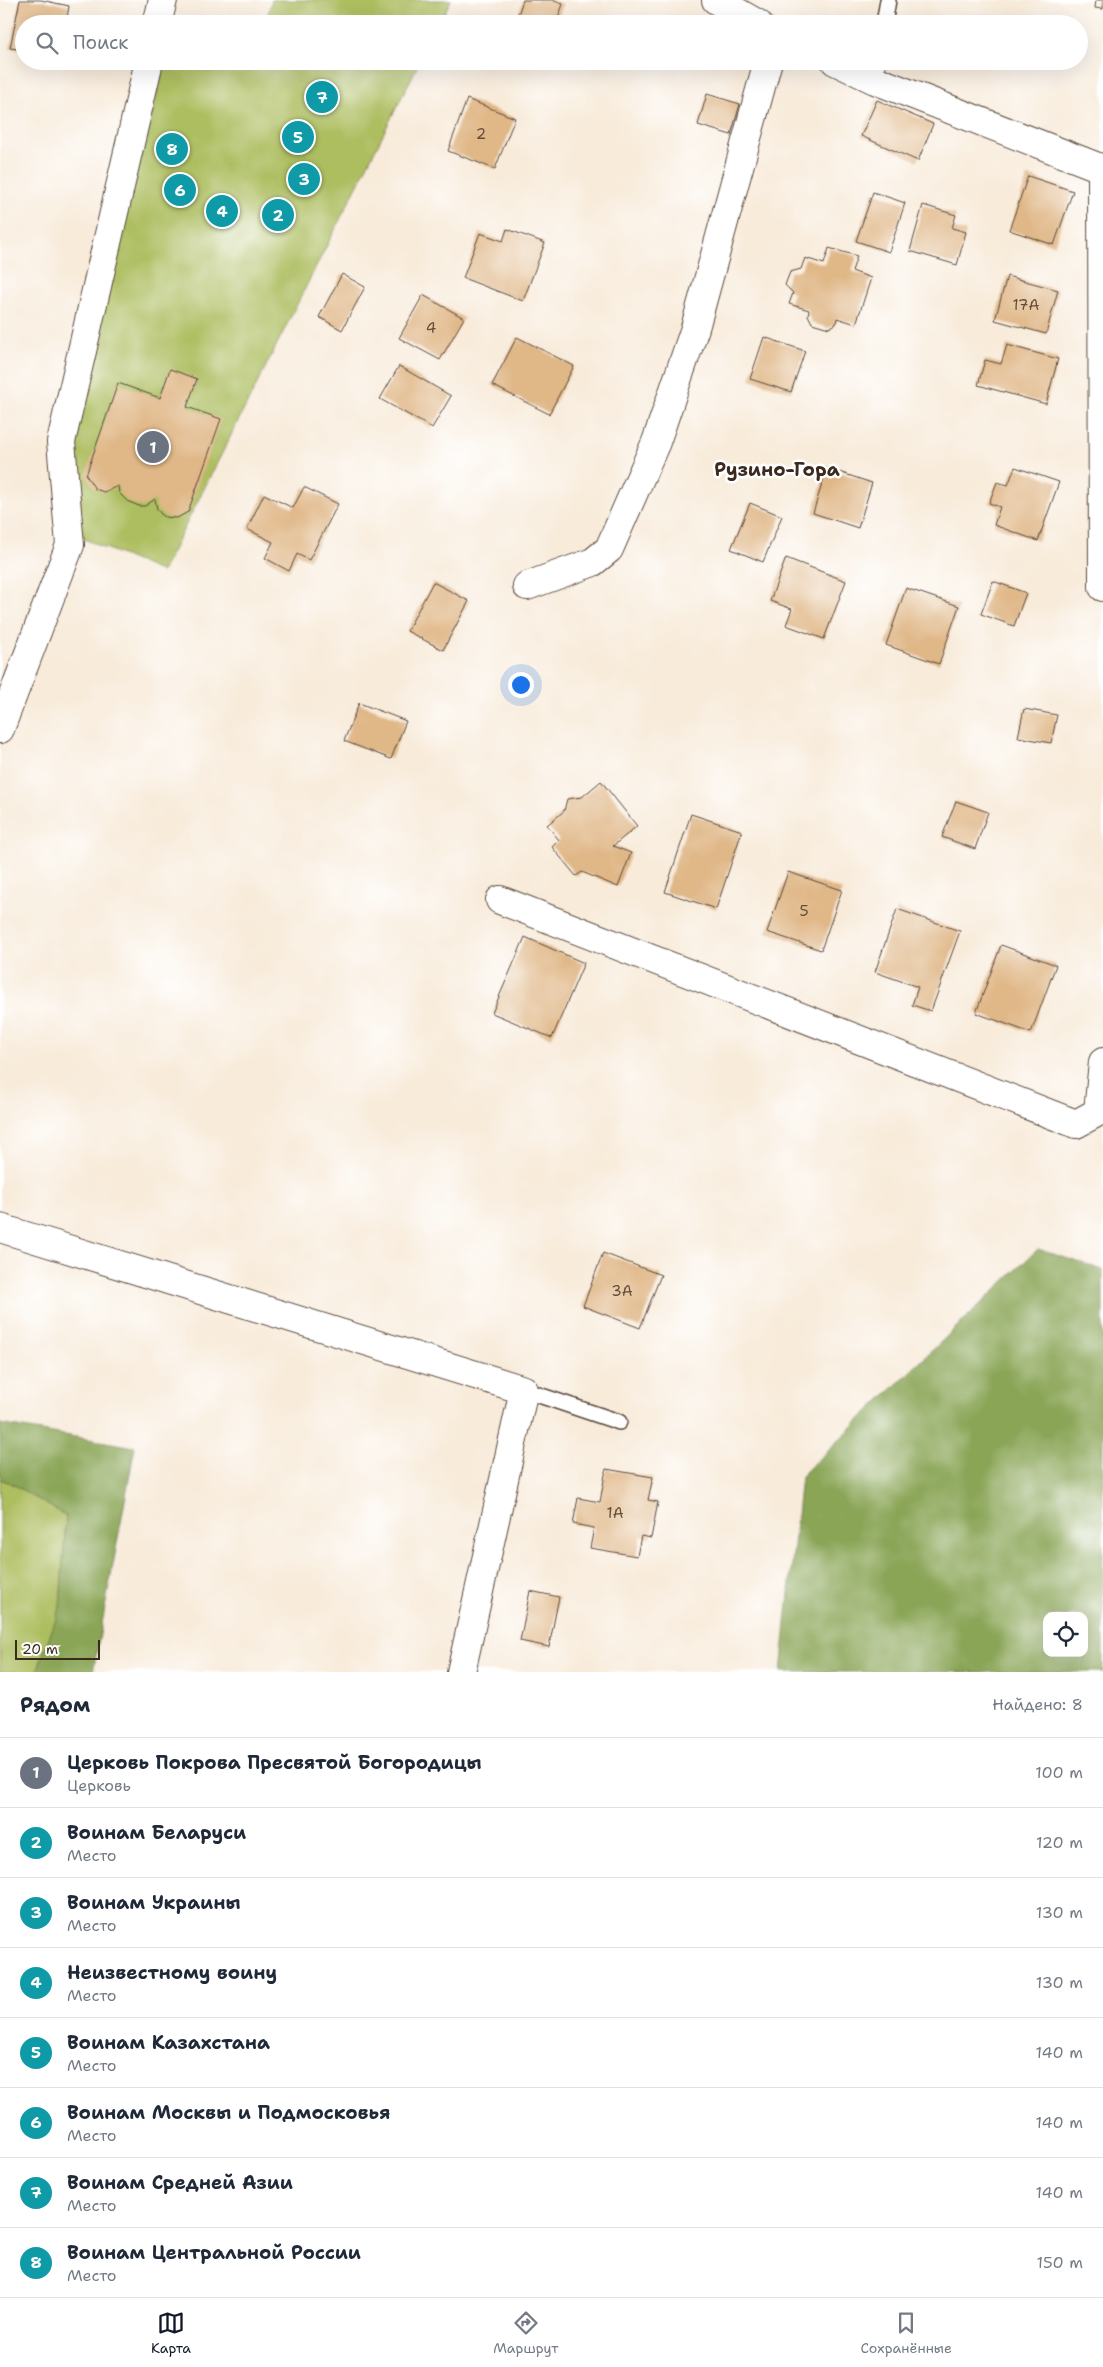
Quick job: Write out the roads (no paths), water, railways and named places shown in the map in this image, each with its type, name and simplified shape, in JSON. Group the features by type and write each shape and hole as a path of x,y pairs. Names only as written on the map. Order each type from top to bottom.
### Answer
{"street":[{"path":"159,15 163,0"},
{"path":"716,0 742,15"},
{"path":"0,729 70,545 61,442 147,70"},
{"path":"527,586 593,562 609,549 656,442 695,328 766,70"},
{"path":"877,71 1102,170 1103,587"},
{"path":"500,900 1076,1124 1098,1112 1103,1062"},
{"path":"0,1228 524,1390 461,1672"}],"lane":[{"path":"886,15 888,0"},
{"path":"524,1390 619,1422"}],"place":[{"name":"Воинам Средней Азии","path":"322,97"},
{"name":"Воинам Казахстана","path":"298,137"},
{"name":"Воинам Центральной России","path":"172,149"},
{"name":"Воинам Украины","path":"304,179"},
{"name":"Воинам Москвы и Подмосковья","path":"180,190"},
{"name":"Неизвестному воину","path":"222,211"},
{"name":"Воинам Беларуси","path":"278,215"},
{"name":"Церковь Покрова Пресвятой Богородицы","path":"153,447"}],"district":[{"name":"Рузино-Гора","path":"777,469"}]}
